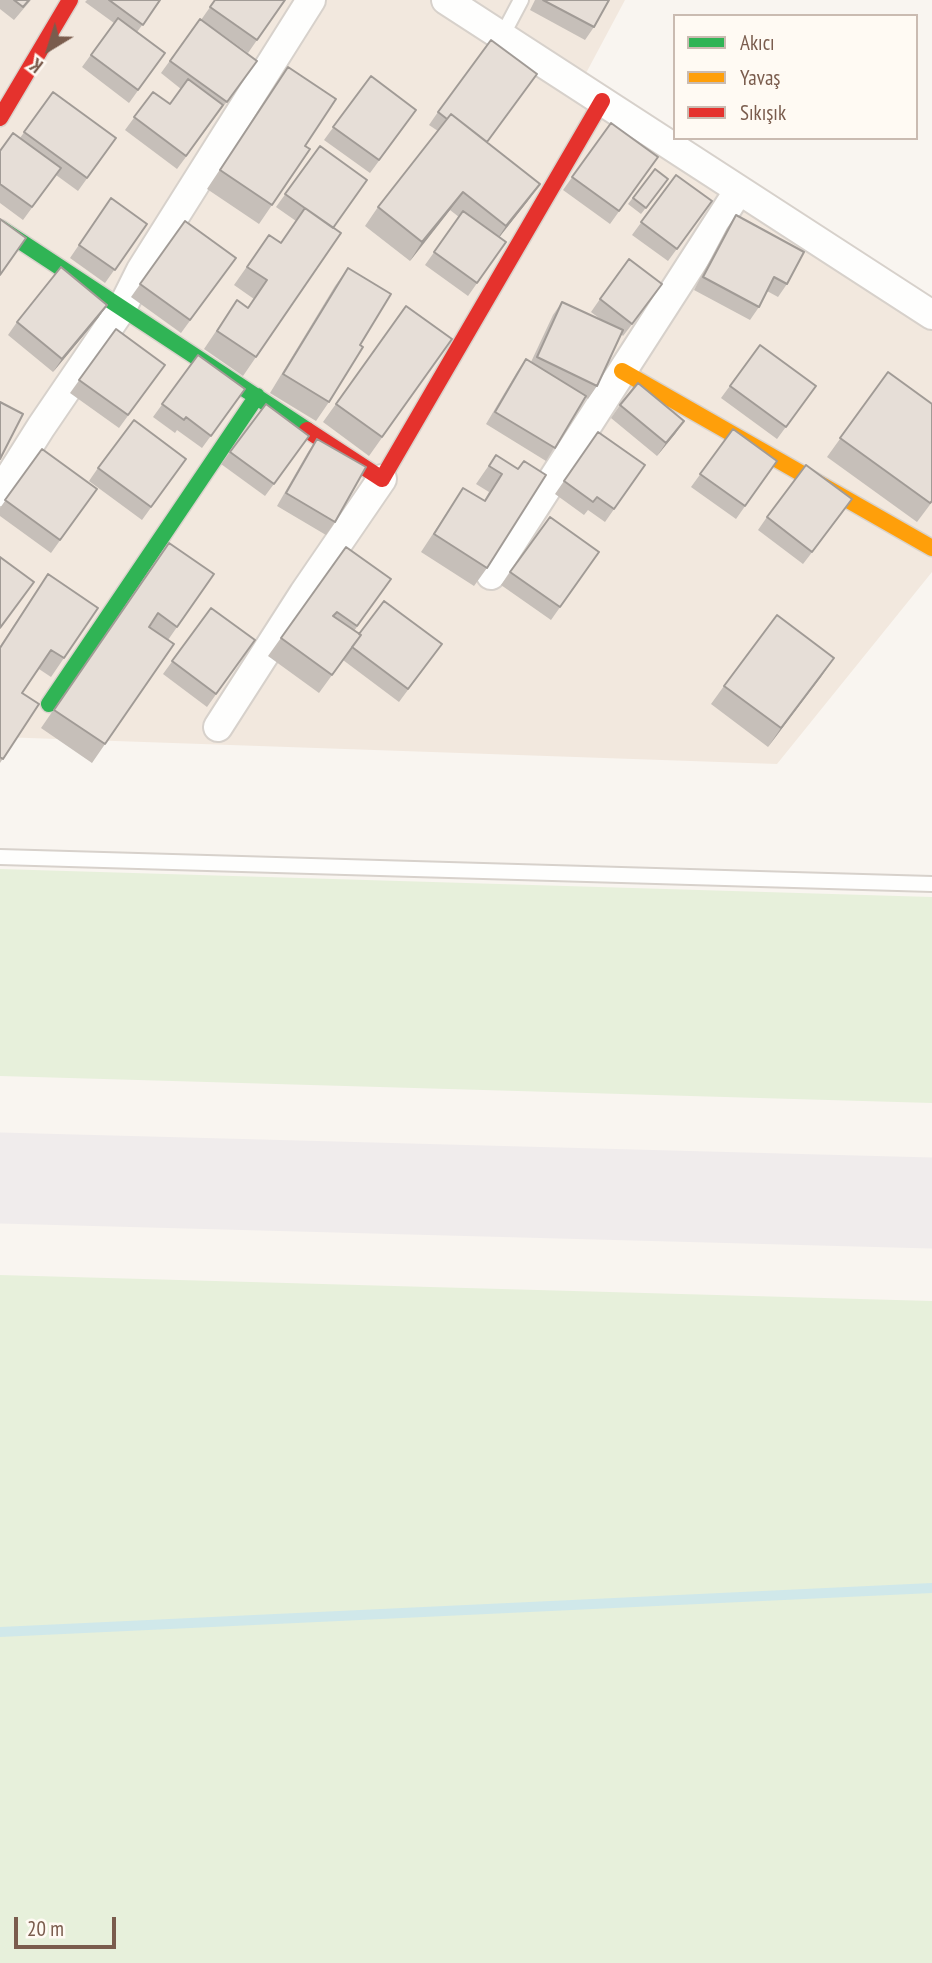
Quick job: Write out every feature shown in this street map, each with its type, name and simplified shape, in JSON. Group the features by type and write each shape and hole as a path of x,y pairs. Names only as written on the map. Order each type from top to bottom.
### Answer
{"street":[{"path":"0,118 70,0"},
{"path":"0,492 122,308 141,271 311,0"},
{"path":"446,0 932,315"},
{"path":"218,727 304,593 382,479 602,101"},
{"path":"491,575 739,190"},
{"path":"0,228 382,479"},
{"path":"622,371 932,548"},
{"path":"49,704 257,396"}],"lane":[{"path":"502,36 521,0"},
{"path":"0,857 932,884"}],"shaded area":[{"path":"0,0 625,0 585,75 673,134 673,140 681,140 932,309 932,572 777,764 0,737"}],"green space":[{"path":"0,869 932,897 932,1103 0,1076"},
{"path":"0,1275 932,1301 932,1963 0,1963"}],"building":[{"path":"14,0 29,0 23,7"},
{"path":"109,0 160,0 143,25"},
{"path":"215,0 285,0 257,40 210,7"},
{"path":"543,0 609,0 594,27"},
{"path":"118,18 165,53 138,90 91,55"},
{"path":"200,19 257,61 227,102 170,61"},
{"path":"491,40 537,74 487,142 451,114 447,119 438,112"},
{"path":"288,67 336,99 305,146 310,149 272,205 220,170"},
{"path":"371,76 416,110 379,160 333,127"},
{"path":"188,79 223,105 186,156 134,117 153,92 170,104"},
{"path":"53,92 116,138 87,178 24,132"},
{"path":"451,114 540,184 506,226 463,192 422,242 378,207"},
{"path":"611,123 658,157 619,211 572,177"},
{"path":"13,133 61,168 32,207 0,184 0,151"},
{"path":"320,146 367,180 333,228 285,194"},
{"path":"655,169 668,179 646,208 633,198"},
{"path":"676,175 712,201 677,249 641,222"},
{"path":"111,198 147,224 115,270 79,245"},
{"path":"305,208 341,233 256,357 217,331 237,300 248,308 267,280 247,267 269,235 281,243"},
{"path":"463,211 506,242 477,283 434,252"},
{"path":"736,215 804,252 787,284 774,277 759,307 703,277"},
{"path":"0,219 26,238 0,275"},
{"path":"185,221 236,258 190,320 140,284"},
{"path":"629,259 662,284 632,324 600,299"},
{"path":"61,267 107,305 62,359 17,322"},
{"path":"348,268 391,294 360,345 363,347 329,402 283,374"},
{"path":"562,302 623,330 597,386 537,357"},
{"path":"406,306 452,339 382,437 336,404"},
{"path":"116,329 165,365 128,415 79,380"},
{"path":"760,345 816,386 786,427 730,386"},
{"path":"198,355 245,389 211,436 186,417 184,420 162,404"},
{"path":"526,359 586,396 555,448 495,412"},
{"path":"888,372 932,404 930,503 840,438"},
{"path":"638,383 684,421 666,443 620,405"},
{"path":"0,402 23,414 0,459"},
{"path":"266,404 309,436 274,484 230,452"},
{"path":"134,420 186,459 151,507 98,468"},
{"path":"733,429 777,461 745,506 700,474"},
{"path":"598,432 645,465 614,509 597,497 593,502 564,481"},
{"path":"317,439 366,467 335,522 286,493"},
{"path":"42,449 97,489 60,540 5,500"},
{"path":"496,455 518,469 524,461 546,475 487,568 434,534 463,488 485,501 502,474 489,466"},
{"path":"806,465 852,499 812,552 767,517"},
{"path":"550,517 599,552 560,607 510,572"},
{"path":"169,543 214,574 177,627 158,613 149,627 174,644 105,744 54,710"},
{"path":"346,547 391,579 357,626 337,612 333,616 361,635 332,675 281,638"},
{"path":"0,557 34,582 0,628"},
{"path":"48,574 98,608 64,658 51,650 22,693 39,704 3,759 0,757 0,648"},
{"path":"384,601 442,644 408,689 352,647"},
{"path":"211,608 255,640 216,694 172,661"},
{"path":"777,615 834,658 781,728 724,686"}],"waterway":[{"path":"0,1632 932,1588"}],"taxiway":[{"path":"0,1178 932,1203"}],"traffic: fast":[{"path":"0,228 307,430"},
{"path":"49,704 257,396"}],"traffic: slow":[{"path":"622,371 932,548"}],"traffic: jam":[{"path":"0,118 70,0"},
{"path":"307,430 382,479 602,101"}]}
